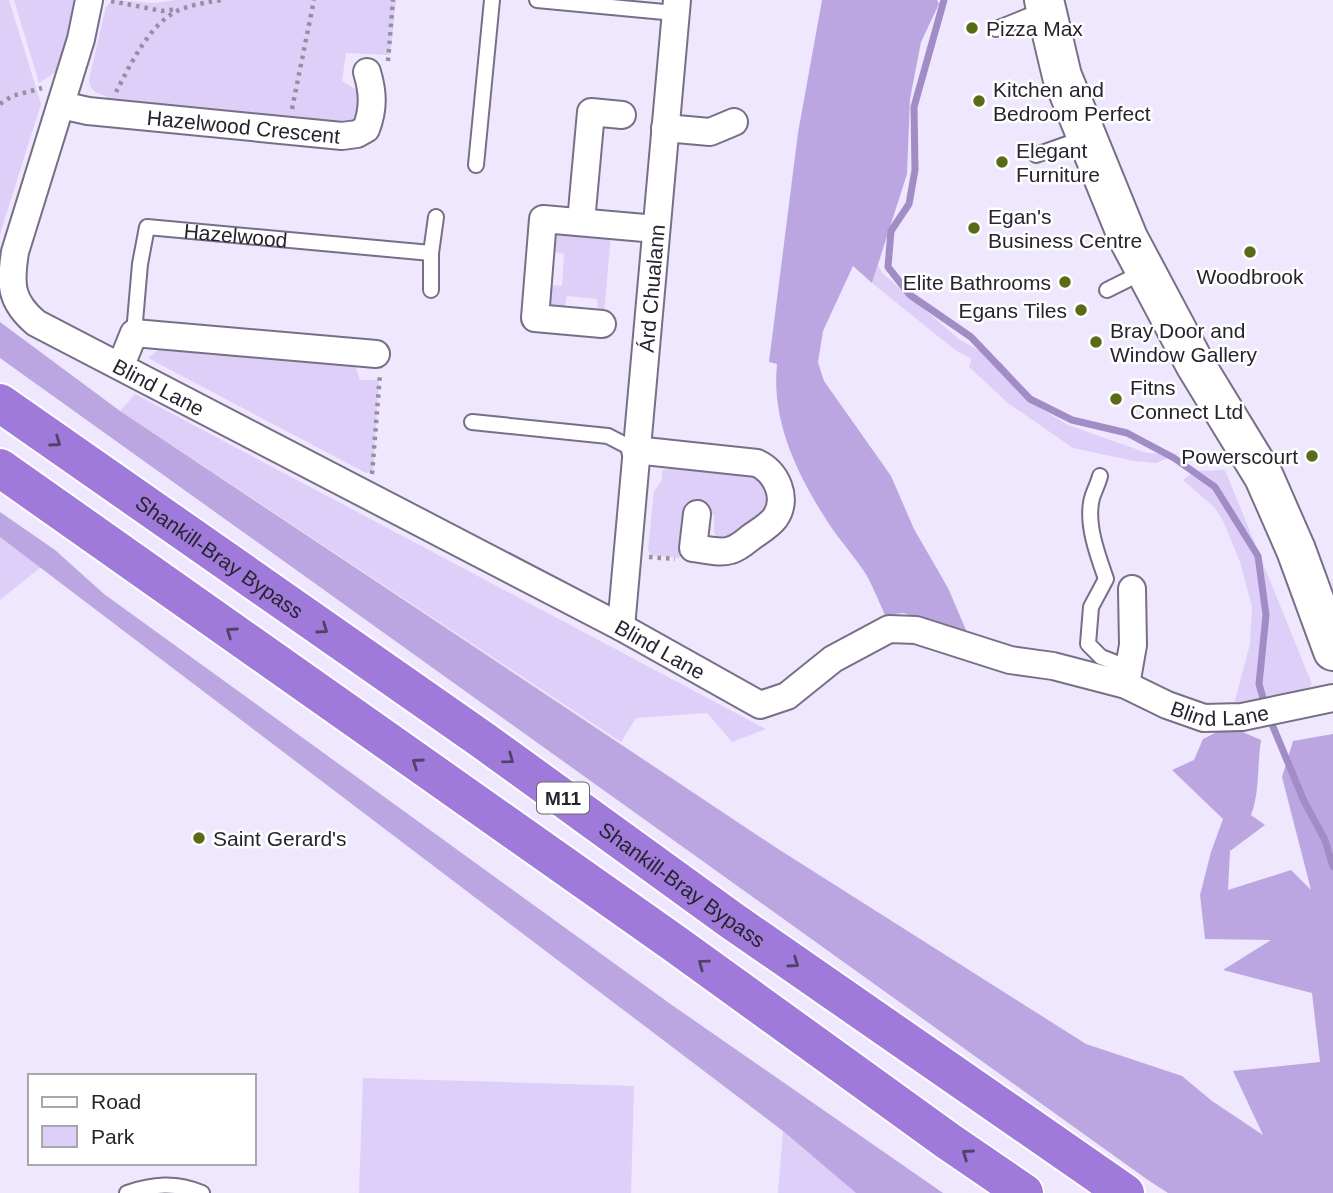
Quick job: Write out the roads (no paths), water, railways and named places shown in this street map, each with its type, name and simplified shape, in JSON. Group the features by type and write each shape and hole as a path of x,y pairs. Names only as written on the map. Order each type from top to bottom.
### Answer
{"highway":[{"name":"Shankill-Bray Bypass","path":"0,403 484,741 731,920 1125,1193"},
{"name":"M11","path":"0,468 1024,1193"}],"main road":[{"path":"1045,4 1062,76 1128,239 1195,364 1264,477 1296,550 1333,651"}],"street":[{"path":"64,96 89,0"},
{"name":"Árd Chualann","path":"621,628 676,6"},
{"name":"Hazelwood Crescent","path":"64,96 88,111 342,136 357,134 366,129 371,116 373,93 367,72"},
{"name":"Blind Lane","path":"64,96 15,252 11,274 14,298 21,310 36,323 621,628 760,705 787,696 833,660 889,629 916,630 1010,660 1128,677 1167,705 1204,718 1242,717 1333,698"},
{"path":"580,222 591,113 622,115"},
{"path":"665,128 710,132 734,122"},
{"path":"602,324 535,317 543,219 656,229"},
{"path":"134,332 376,354"},
{"name":"Hazelwood","path":"121,365 134,332"},
{"path":"635,450 757,463 767,468 775,477 780,490 781,504 776,516 768,525 731,551 693,548 697,514"},
{"path":"1128,677 1133,645 1132,589"}],"lane":[{"path":"476,165 492,0"},
{"path":"537,0 676,6"},
{"path":"996,29 1045,4"},
{"path":"1036,155 1085,138"},
{"path":"431,290 431,253 436,217"},
{"name":"Hazelwood","path":"134,332 140,264 148,227 431,253"},
{"path":"1107,290 1144,272"},
{"path":"472,422 608,436 635,450"},
{"path":"1100,476 1091,503 1092,521 1096,552 1106,579 1091,607 1088,644 1128,677"},
{"path":"127,1193 146,1186 184,1185 202,1193"}],"waterway":[{"path":"944,0 914,107 915,170 909,204 891,231 888,267 910,295 971,337 1030,399 1072,420 1127,433 1174,458 1215,487 1258,556 1266,615 1259,684 1265,705"},
{"path":"1269,717 1304,801 1325,840 1333,867"}],"place":[{"name":"Pizza Max","path":"972,28"},
{"name":"Kitchen and Bedroom Perfect","path":"979,101"},
{"name":"Elegant Furniture","path":"1002,162"},
{"name":"Egan's Business Centre","path":"974,228"},
{"name":"Woodbrook","path":"1250,252"},
{"name":"Elite Bathrooms","path":"1065,282"},
{"name":"Egans Tiles","path":"1081,310"},
{"name":"Bray Door and Window Gallery","path":"1096,342"},
{"name":"Fitns Connect Ltd","path":"1116,399"},
{"name":"Powerscourt","path":"1312,456"},
{"name":"Saint Gerard's","path":"199,838"}]}
